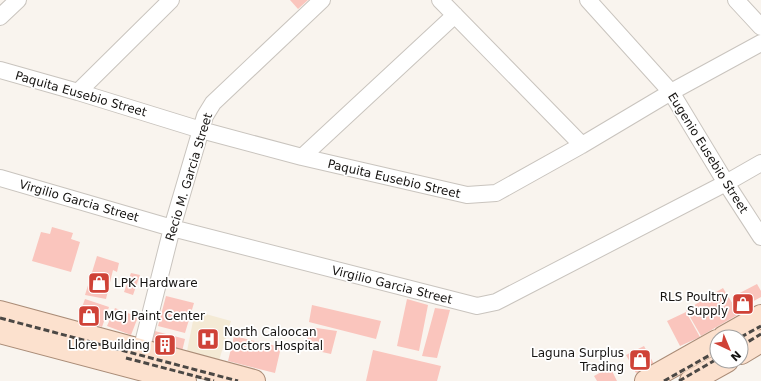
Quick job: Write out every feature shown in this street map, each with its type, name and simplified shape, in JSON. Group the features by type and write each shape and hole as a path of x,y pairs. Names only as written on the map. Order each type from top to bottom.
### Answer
{"main road":[{"path":"0,312 254,381"},
{"path":"738,329 761,316"},
{"path":"0,332 185,381"},
{"path":"749,348 761,341"},
{"path":"646,381 709,346"},
{"path":"692,381 713,369"}],"street":[{"path":"0,17 18,0"},
{"path":"78,92 170,0"},
{"name":"Recio M. Garcia Street","path":"141,351 172,228 205,116 213,103 322,0"},
{"path":"440,0 582,145"},
{"name":"Eugenio Eusebio Street","path":"588,0 671,92 726,183 761,237"},
{"path":"736,0 761,27"},
{"path":"302,157 455,15"},
{"name":"Paquita Eusebio Street","path":"0,70 78,92 201,130 302,157 467,196 496,193 582,145 671,92 761,43"},
{"name":"Virgilio Garcia Street","path":"0,178 172,228 477,306 496,302 726,183 761,163"}],"shaded area":[{"name":"North Caloocan Doctors Hospital","path":"195,311 231,321 218,364 186,356"}],"building":[{"path":"290,0 308,0 298,9"},
{"path":"52,227 73,233 71,239 80,242 71,272 32,261 41,232 50,234"},
{"name":"LPK Hardware","path":"97,256 119,263 117,272 113,270 106,299 85,295"},
{"path":"131,273 140,275 133,295 124,292"},
{"path":"757,284 761,291 761,297 739,309 732,297"},
{"path":"723,288 739,314 713,329 709,329 709,331 701,336 686,310"},
{"path":"166,296 194,303 185,333 158,326"},
{"path":"85,299 109,307 102,327 78,318"},
{"path":"407,299 428,305 419,351 397,346"},
{"path":"312,305 381,321 376,339 309,322"},
{"path":"115,308 138,317 131,335 107,326"},
{"path":"435,308 450,310 437,358 422,356"},
{"path":"686,312 700,337 680,346 667,321"},
{"path":"310,327 337,331 331,354 304,348"},
{"name":"Llore Building","path":"151,330 185,339 180,360 145,350"},
{"path":"234,336 281,347 275,373 228,361"},
{"name":"Laguna Surplus Trading","path":"644,346 654,364 636,373 626,355"},
{"path":"373,350 441,366 437,381 366,381"},
{"path":"610,367 617,381 597,381 594,376"}],"railway":[{"path":"0,318 238,381"},
{"path":"749,333 761,326"},
{"path":"749,341 761,334"},
{"path":"664,381 709,356"},
{"path":"126,358 214,381"},
{"path":"679,381 709,364"}],"place":[{"name":"LPK Hardware","path":"99,283"},
{"name":"RLS Poultry Supply","path":"743,304"},
{"name":"MGJ Paint Center","path":"89,316"},
{"name":"North Caloocan Doctors Hospital","path":"208,339"},
{"name":"Llore Building","path":"165,345"},
{"name":"Laguna Surplus Trading","path":"640,360"}]}
